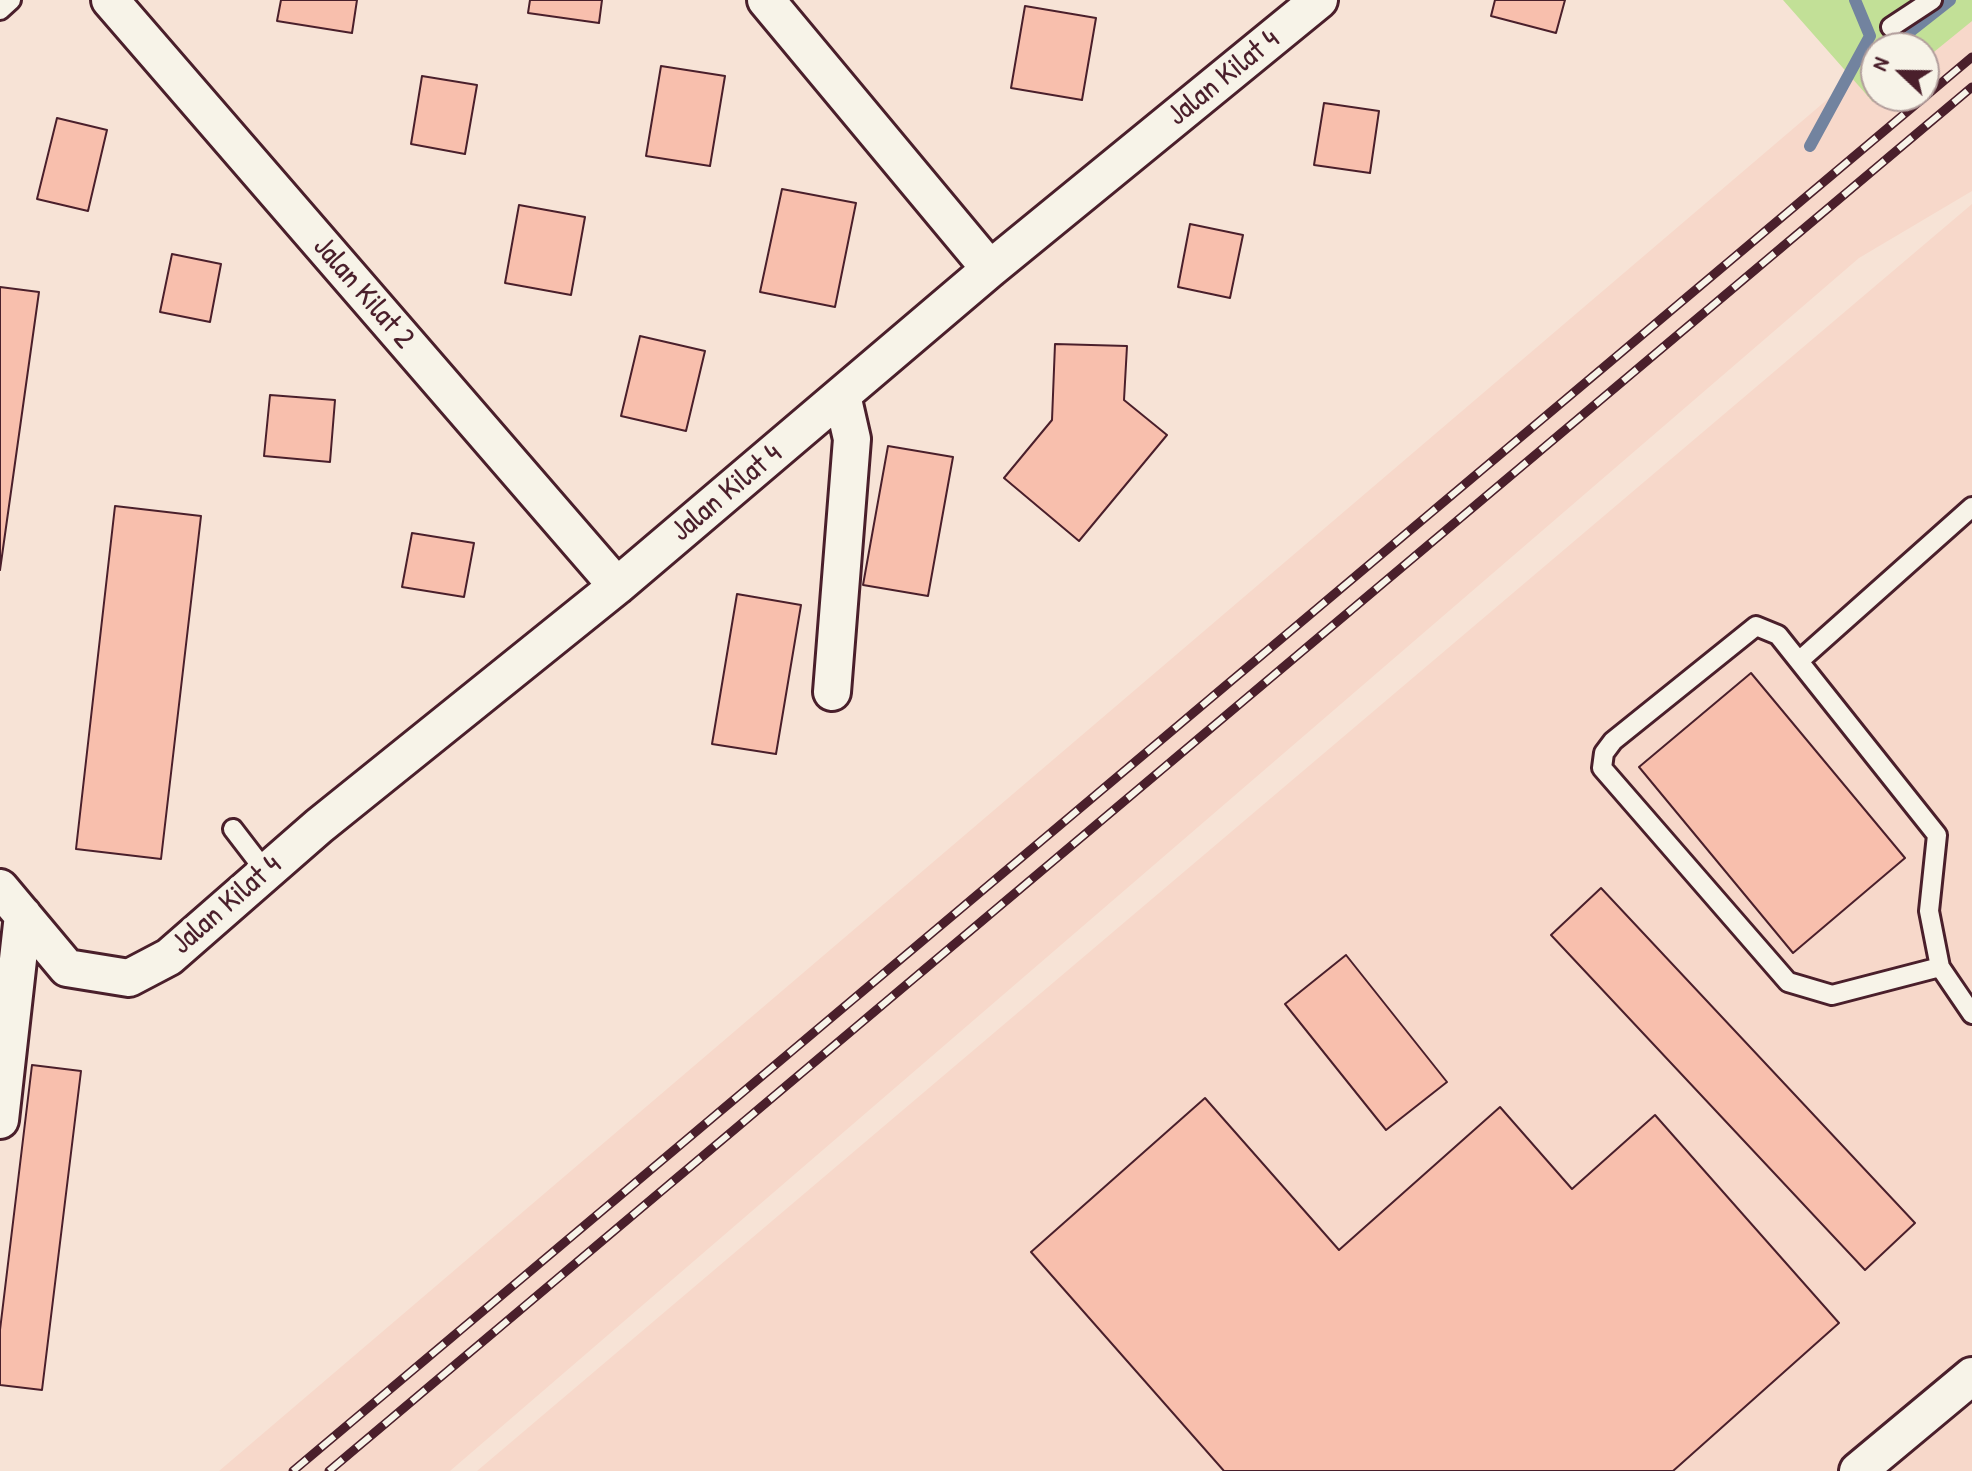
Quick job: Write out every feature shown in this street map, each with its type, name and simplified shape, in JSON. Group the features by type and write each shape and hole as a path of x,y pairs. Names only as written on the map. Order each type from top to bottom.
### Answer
{"street":[{"name":"Jalan Kilat 2","path":"110,0 617,586"},
{"path":"766,0 990,269"},
{"name":"Jalan Kilat 4","path":"11,902 67,968 129,978 169,957 266,872 617,586 990,269 1319,0"},
{"path":"832,692 852,439 842,395"},
{"path":"0,1120 11,902"},
{"path":"1858,1471 1972,1376"}],"lane":[{"path":"0,10 11,0"},
{"path":"1891,27 1932,0"},
{"path":"1799,661 1972,507"},
{"path":"1940,967 1832,995 1788,982 1602,768 1604,753 1613,741 1756,626 1778,635 1937,835 1929,911 1940,967 1972,1014"},
{"path":"233,829 266,872"}],"shaded area":[{"path":"1972,0 1972,191 1859,258 450,1471 219,1471 1860,72 1860,112 1940,112 1940,32"},
{"path":"1972,204 1972,1471 477,1471"}],"green space":[{"path":"1783,0 1972,0 1972,21 1940,47 1940,32 1860,32 1860,87"}],"building":[{"path":"281,0 357,0 352,33 277,21"},
{"path":"530,0 602,0 599,23 528,13"},
{"path":"1495,0 1565,0 1556,33 1491,16"},
{"path":"1025,6 1096,18 1082,100 1011,88"},
{"path":"661,66 725,76 710,166 646,156"},
{"path":"422,76 477,85 465,154 411,144"},
{"path":"1324,103 1379,111 1370,173 1314,165"},
{"path":"57,118 107,130 88,211 37,199"},
{"path":"782,189 856,203 835,307 760,292"},
{"path":"519,205 585,217 571,295 505,283"},
{"path":"1190,224 1243,235 1230,298 1178,287"},
{"path":"172,254 221,264 210,322 160,312"},
{"path":"0,287 39,292 0,570"},
{"path":"640,336 705,351 686,431 621,416"},
{"path":"1055,344 1127,346 1124,400 1167,435 1079,541 1004,478 1052,420"},
{"path":"270,395 335,400 330,462 264,456"},
{"path":"888,446 953,457 928,596 863,585"},
{"path":"115,506 201,516 161,859 76,849"},
{"path":"412,533 474,543 464,597 402,587"},
{"path":"737,594 801,605 776,754 712,744"},
{"path":"1751,673 1905,858 1793,953 1639,767"},
{"path":"1601,888 1915,1223 1865,1270 1551,935"},
{"path":"1346,955 1447,1082 1386,1130 1285,1004"},
{"path":"32,1065 81,1071 42,1390 0,1385 0,1330"},
{"path":"1205,1098 1339,1250 1500,1107 1572,1189 1655,1115 1839,1323 1673,1471 1224,1471 1031,1252"}],"waterway":[{"path":"1810,146 1870,36 1855,0"},
{"path":"1909,32 1950,0"}],"railway":[{"path":"293,1471 1972,57"},
{"path":"329,1471 1972,87"}]}
